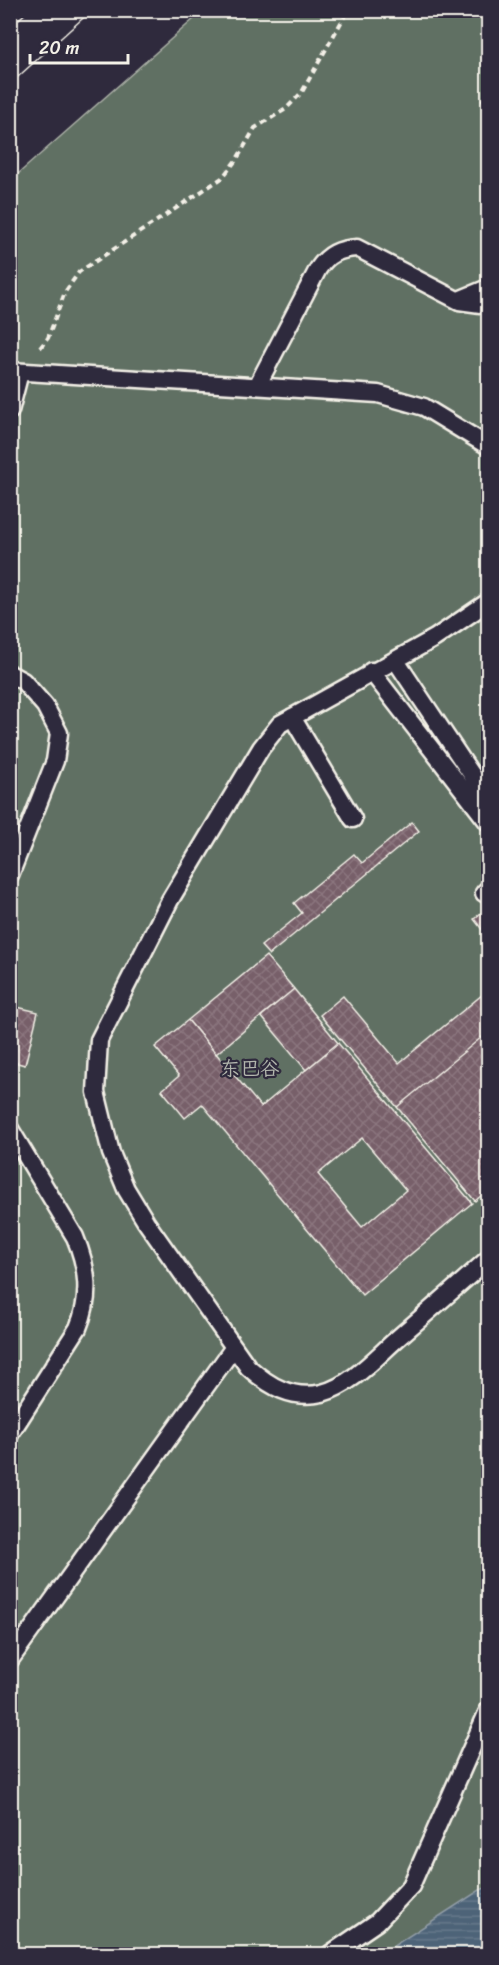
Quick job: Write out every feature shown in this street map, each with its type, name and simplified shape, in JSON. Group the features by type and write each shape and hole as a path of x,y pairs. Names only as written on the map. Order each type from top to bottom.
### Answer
{"lane":[{"path":"257,386 318,269 332,254 344,249 357,248 459,301 489,305"},
{"path":"459,301 489,288"},
{"path":"10,411 15,371 354,392 401,400 434,412 489,446"},
{"path":"489,602 435,638 371,671 280,724 261,748 170,900 99,1040 96,1066 96,1092 102,1124 126,1189 146,1222 248,1367 266,1383 292,1393 322,1393 351,1378 489,1258"},
{"path":"398,664 489,799"},
{"path":"371,671 489,822"},
{"path":"10,674 23,681 37,698 59,733 55,761 10,875"},
{"path":"292,717 353,819"},
{"path":"10,1129 75,1237 82,1252 87,1283 86,1306 78,1328 10,1434"},
{"path":"10,1660 234,1347"},
{"path":"330,1954 377,1922 411,1886 489,1711"}],"path":[{"path":"15,371 48,338 65,292 79,272 222,178 237,159 255,128 286,109 302,92 348,10"},
{"path":"489,97 483,99 489,103"}],"green space":[{"name":"东巴谷","path":"203,11 488,11 488,1954 11,1954 10,181"}],"water":[{"path":"488,1887 488,1954 381,1954 480,1890"}],"building":[{"path":"412,822 419,831 269,955 261,946 302,913 294,903 354,854 362,863"},
{"path":"488,907 488,937 474,919"},
{"path":"266,956 294,989 216,1054 188,1020"},
{"path":"294,989 338,1043 306,1070 261,1016"},
{"path":"488,990 488,1032 397,1107 320,1015 343,996 399,1063"},
{"path":"13,1006 38,1012 25,1065 10,1061 10,1017"},
{"path":"188,1020 261,1107 338,1043 472,1203 362,1295 202,1104 185,1118 162,1090 179,1076 155,1047","holes":["362,1138 406,1190 362,1227 318,1174"]},
{"path":"488,1032 488,1190 475,1201 397,1107"}],"tram line":[{"path":"10,27 29,10"},
{"path":"10,84 92,10"}]}
